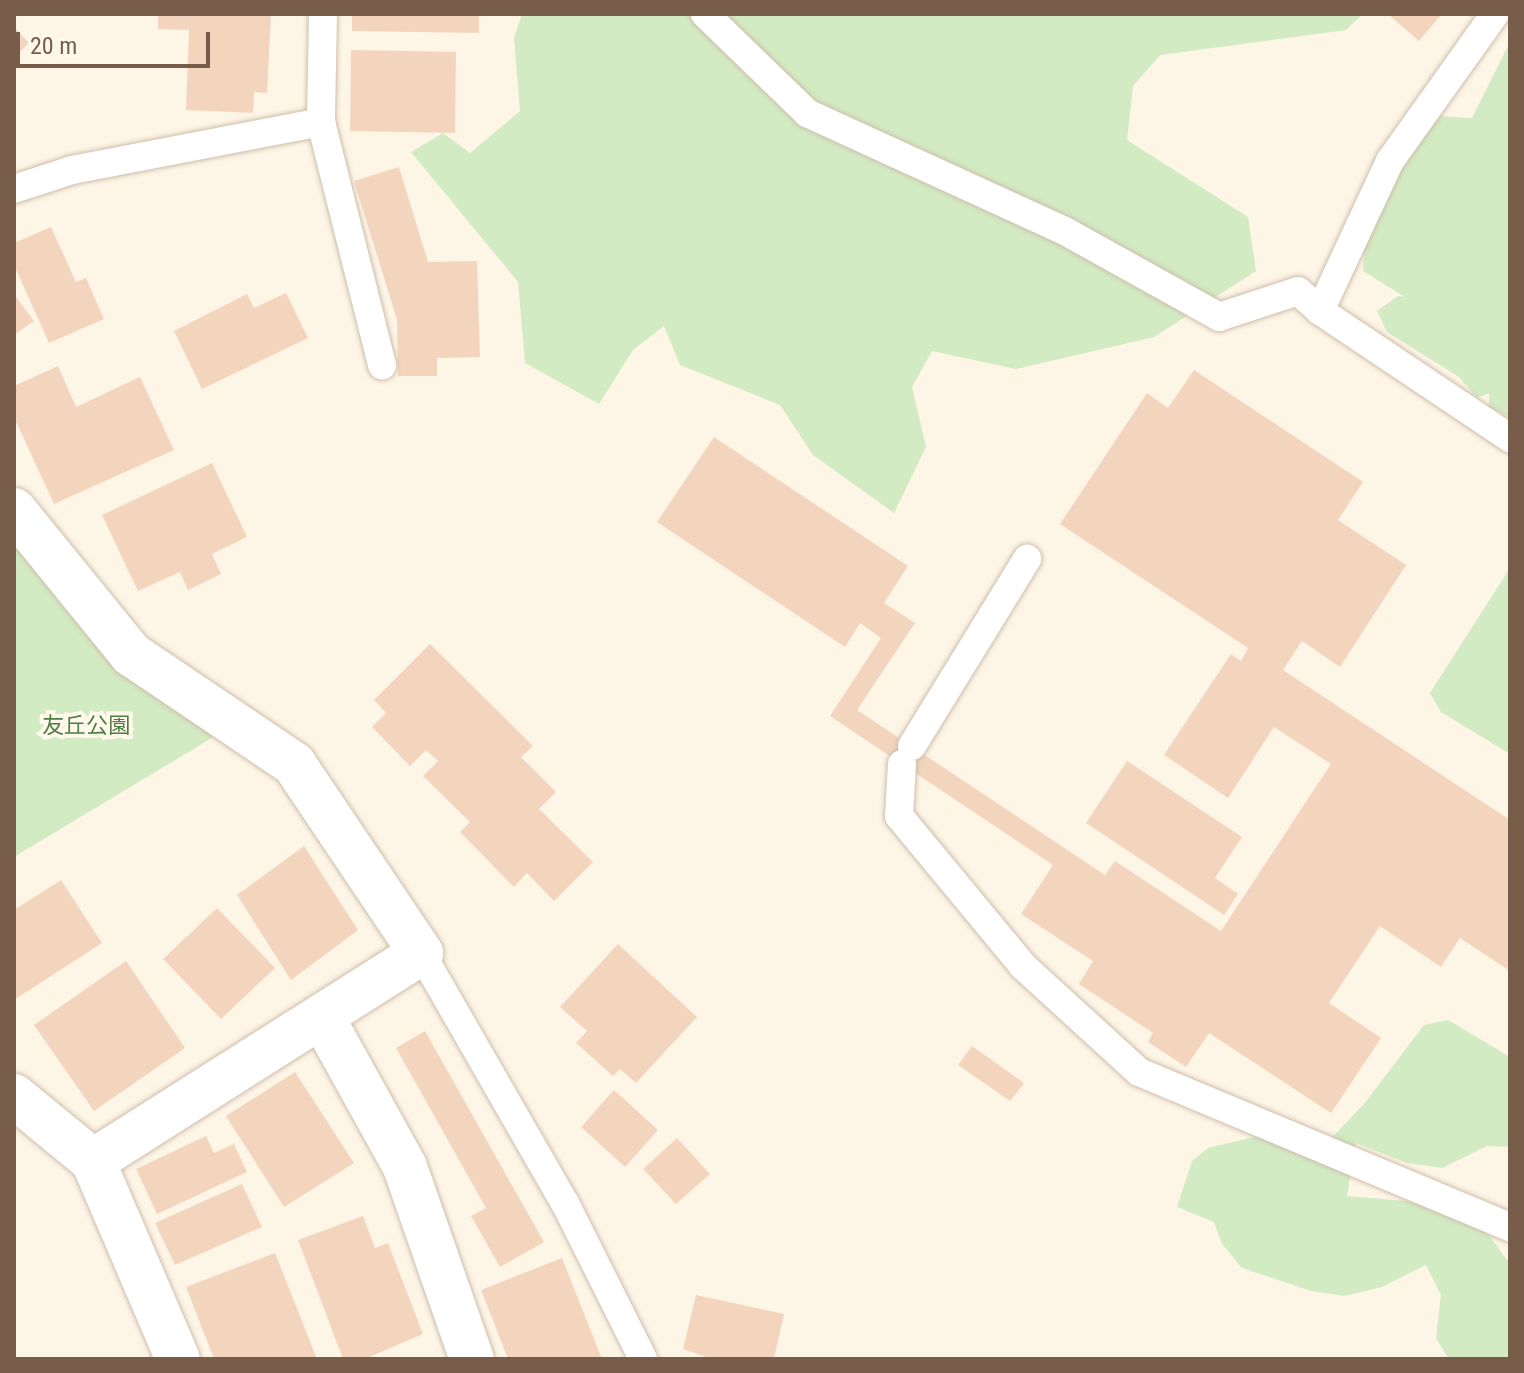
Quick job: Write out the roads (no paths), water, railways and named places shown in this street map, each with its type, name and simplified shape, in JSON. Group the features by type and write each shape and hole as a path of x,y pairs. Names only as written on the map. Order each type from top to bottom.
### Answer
{"street":[{"path":"14,510 131,654 294,764 421,953 93,1161"},
{"path":"322,1017 405,1167 472,1359"},
{"path":"14,1096 93,1161 178,1359"}],"lane":[{"path":"323,14 321,122 382,365"},
{"path":"705,14 807,113 1063,230 1219,317 1298,291 1320,311 1510,438"},
{"path":"1320,311 1390,161 1495,14"},
{"path":"14,189 72,170 321,122"},
{"path":"1027,559 907,755 899,816 1023,966 1139,1072 1510,1227"},
{"path":"421,953 565,1203 643,1359"}],"park label":[{"name":"友丘公園","path":"86,726"}]}
